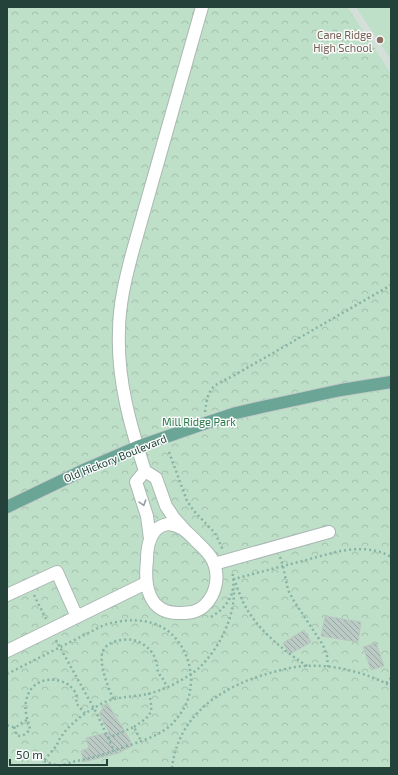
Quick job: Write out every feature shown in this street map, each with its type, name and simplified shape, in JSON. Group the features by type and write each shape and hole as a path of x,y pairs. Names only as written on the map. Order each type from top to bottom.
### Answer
{"main road":[{"name":"Old Hickory Boulevard","path":"7,508 86,469 137,447 236,413 341,390 391,382"}],"street":[{"path":"184,529 176,525 165,525 156,529 153,532 148,546 145,573 149,594 155,603 163,610 173,613 193,612 204,606 214,591 216,575 214,564 206,550 174,518 166,506 156,478 144,471 122,388 119,331 127,273 202,7"},
{"path":"144,471 136,482 147,516 150,539"},
{"path":"214,564 329,532"},
{"path":"7,595 57,572 77,617"},
{"path":"7,651 146,582"}],"path":[{"path":"203,424 207,398 210,390 216,384 233,376 391,285"},
{"path":"277,546 288,590 323,645 327,656 328,666"},
{"path":"307,666 276,643 262,629 243,603 234,579 347,550 360,549 375,551 387,554 391,557"},
{"path":"7,674 104,625 116,621 143,621 156,624 168,631 184,650 189,662 191,674 190,691 186,704 178,717 164,730 141,741 104,755 58,765 43,761 64,733 85,713 102,703 113,699 150,693 166,687 191,674 198,668 209,657 230,619 233,606 234,589"},
{"path":"34,594 60,648 94,708 114,751"},
{"path":"113,699 105,678 102,653 105,647 116,641 133,640 149,649 156,660 158,672 164,680 166,687"},
{"path":"172,768 173,757 184,731 195,715 218,695 255,677 280,670 307,666 328,666 358,672 391,686"},
{"path":"386,683 391,678"},
{"path":"14,727 17,735 21,736 27,734 30,729 25,704 30,691 36,684 45,680 60,681 70,686 76,694 77,703 85,713"},
{"path":"108,738 134,727 144,720 152,711 150,693"},
{"path":"7,725 14,727 27,720"},
{"path":"134,727 141,741"}],"shaded area":[{"name":"Cane Ridge High School","path":"348,7 391,7 391,73"}],"green space":[{"name":"Mill Ridge Park","path":"7,7 348,7 391,73 391,768 7,768"},
{"name":"Cane Ridge High School","path":"356,7 391,7 391,60"}],"building":[{"path":"325,616 361,622 358,642 321,636"},
{"path":"304,630 311,642 290,654 283,643"},
{"path":"376,643 384,666 371,670 363,647"},
{"path":"107,703 129,738 132,746 119,753 84,762 81,751 89,748 86,738 109,732 99,714"}],"place":[{"name":"Cane Ridge High School","path":"380,40"}]}
